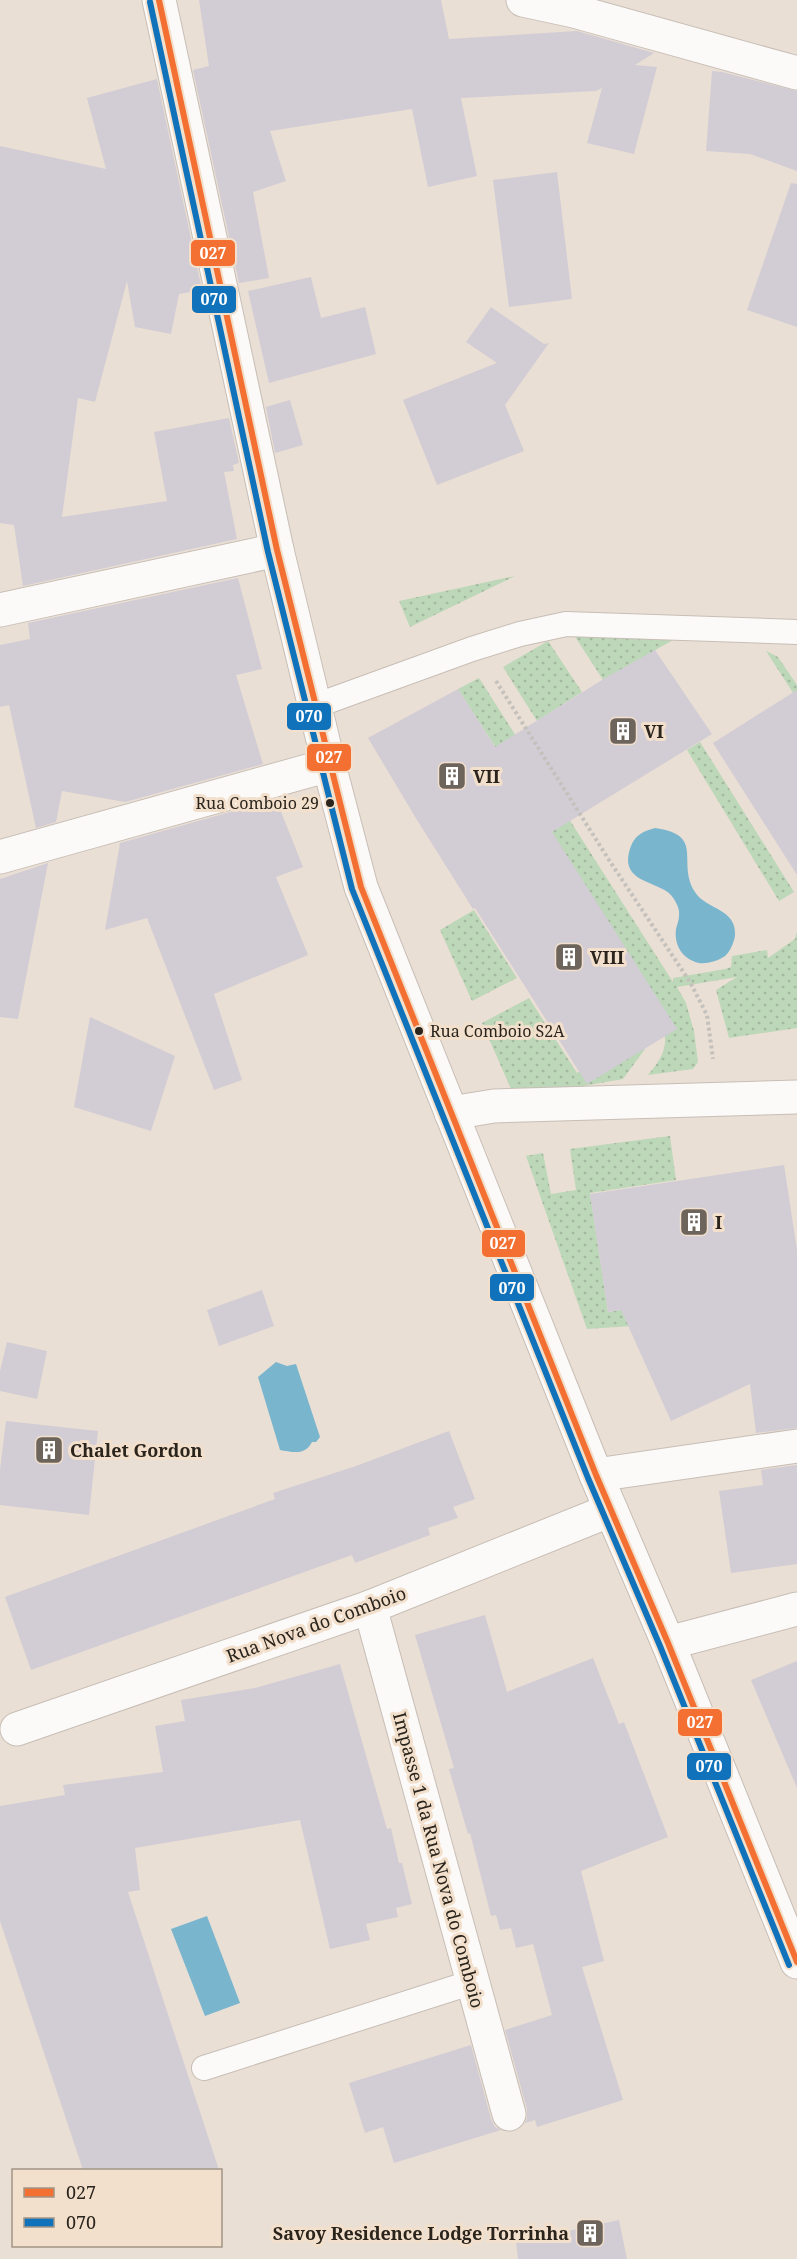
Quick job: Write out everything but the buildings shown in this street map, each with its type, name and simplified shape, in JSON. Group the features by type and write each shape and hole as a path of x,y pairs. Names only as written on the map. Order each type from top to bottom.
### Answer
{"street":[{"path":"159,0 277,550 328,765 361,887 596,1475 668,1643 797,1962"},
{"path":"523,0 797,73"},
{"path":"0,610 277,550"},
{"path":"0,856 328,765"},
{"path":"451,1113 494,1106 797,1097"},
{"path":"596,1475 797,1446"},
{"name":"Rua Nova do Comboio","path":"17,1729 370,1607 611,1510"},
{"name":"Impasse 1 da Rua Nova do Comboio","path":"370,1607 509,2114"},
{"path":"668,1643 797,1609"}],"lane":[{"path":"315,706 472,649 520,634 566,624 797,632"},
{"path":"204,2068 473,1982"}],"path":[{"path":"495,680 603,852 690,982 706,1015 713,1060"}],"green space":[{"path":"515,576 410,627 399,601"},
{"path":"574,635 680,636 603,680"},
{"path":"548,641 582,692 537,721 503,667"},
{"path":"766,651 778,657 797,685 797,699"},
{"path":"479,678 673,982 673,978 731,967 732,956 767,950 768,958 795,939 797,932 797,1028 729,1038 716,990 737,977 677,987 686,1003 694,1031 698,1062 693,1069 648,1075 664,1049 663,1031 673,1024 458,689"},
{"path":"700,742 794,892 779,901 687,750"},
{"path":"474,910 517,978 472,1001 440,930"},
{"path":"529,998 577,1073 641,1032 646,1039 645,1049 623,1079 515,1098 482,1023"},
{"path":"670,1136 676,1180 590,1193 608,1312 797,1283 797,1315 587,1329 526,1156 543,1153 551,1194 576,1190 570,1149"}],"water":[{"path":"655,828 671,832 685,843 690,881 695,892 706,903 731,920 735,936 725,956 709,963 699,963 684,955 676,940 679,914 674,899 661,888 635,875 630,868 628,859 633,842 640,834"},
{"path":"276,1362 287,1366 296,1364 320,1437 302,1451 280,1450 258,1377"},
{"path":"207,1916 240,2003 205,2016 171,1929"}],"transit line":[{"name":"027","path":"159,0 277,550 361,887 596,1475 668,1643 797,1962"},
{"name":"070","path":"150,2 268,552 352,889 588,1478 660,1646 789,1965"}],"place":[{"name":"VI","path":"623,731"},
{"name":"VII","path":"452,776"},
{"name":"Rua Comboio 29","path":"330,803"},
{"name":"VIII","path":"569,957"},
{"name":"Rua Comboio S2A","path":"419,1031"},
{"name":"I","path":"694,1222"},
{"name":"Chalet Gordon","path":"49,1450"},
{"name":"Savoy Residence Lodge Torrinha","path":"590,2233"}]}
